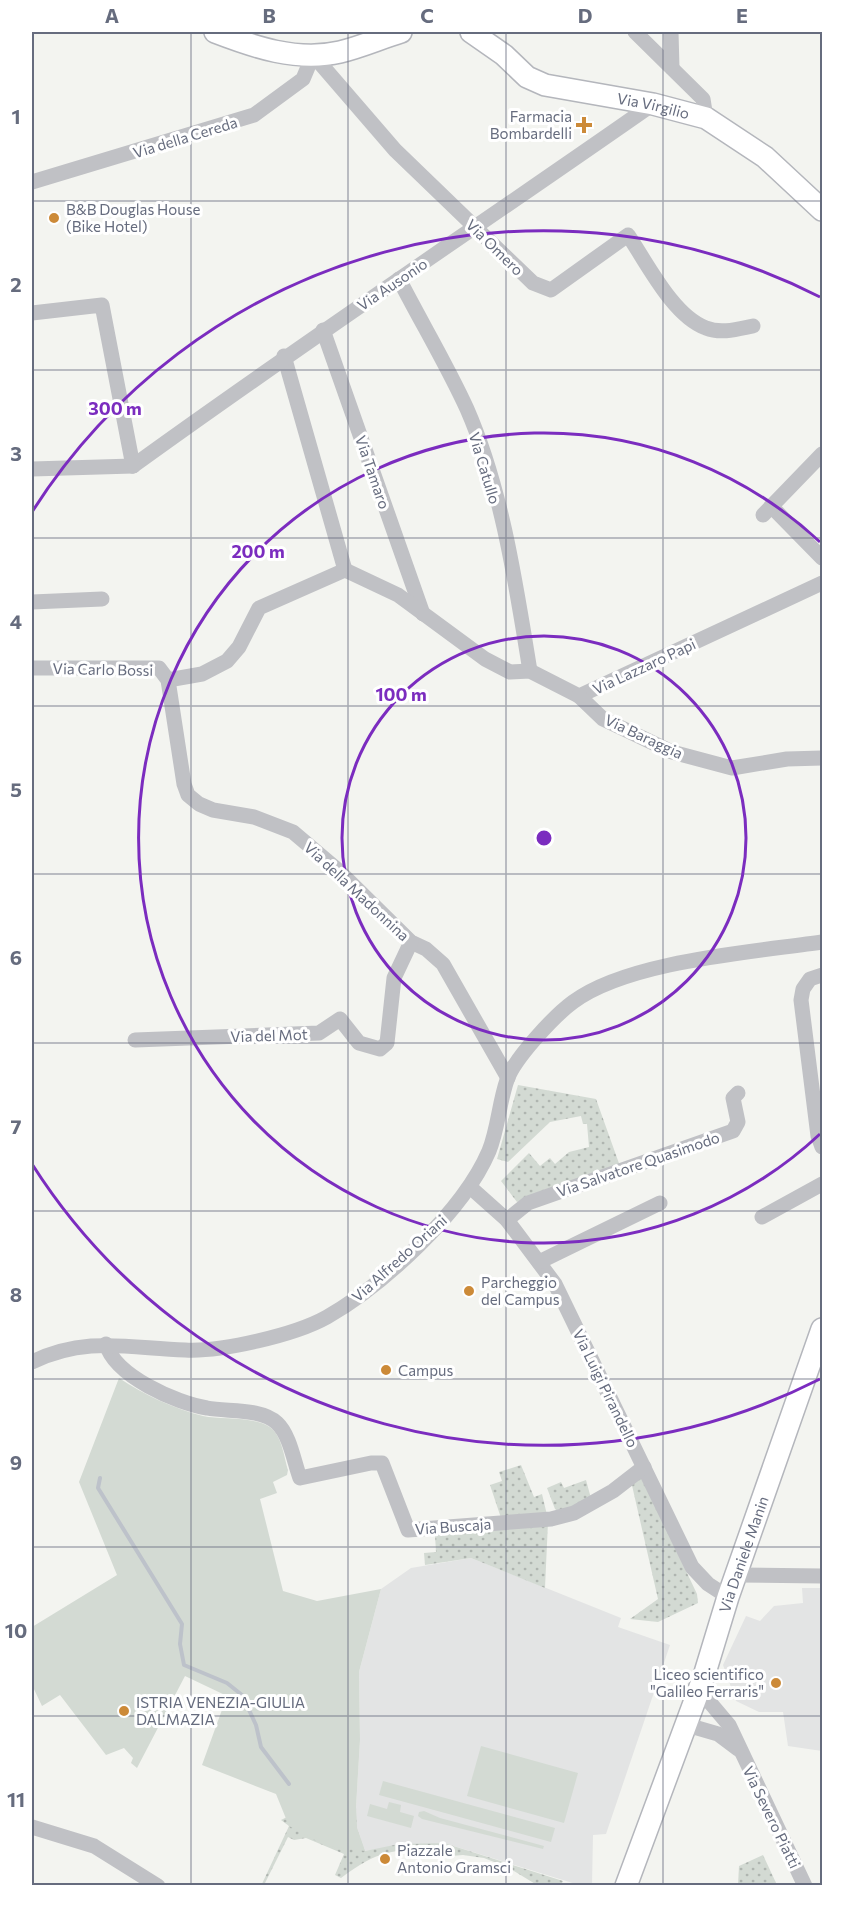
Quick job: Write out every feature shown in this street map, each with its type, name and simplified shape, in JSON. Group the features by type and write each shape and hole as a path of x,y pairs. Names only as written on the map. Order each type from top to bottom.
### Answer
{"main road":[{"path":"215,32 284,54 314,55 339,52 401,32"},
{"name":"Via Virgilio","path":"471,32 504,55 527,76 545,85 653,104 706,118 765,157 822,210"},
{"name":"Via Daniele Manin","path":"626,1886 687,1725 728,1597 822,1329"},
{"name":"Via Daniele Manin","path":"639,1886 667,1780"}],"street":[{"path":"635,32 703,99 706,118"},
{"path":"671,32 672,68"},
{"name":"Via della Cereda","path":"32,182 254,115 303,79 314,55"},
{"name":"Via Omero","path":"314,55 395,150 533,283 551,290 628,235 679,310 706,328 729,331 753,326"},
{"name":"Via Ausonio","path":"132,466 284,356 476,228 653,104"},
{"name":"Via Catullo","path":"399,279 467,409 489,471 517,594 530,670"},
{"path":"32,313 102,305 132,466 32,470"},
{"name":"Via Tamaro","path":"323,330 423,614"},
{"path":"168,680 202,674 227,661 239,647 259,608 345,570 284,356"},
{"path":"822,454 767,510 822,558"},
{"name":"Via Lazzaro Papi","path":"345,570 398,595 484,659 510,672 530,670 579,696 822,583"},
{"path":"32,602 102,599"},
{"name":"Via Carlo Bossi","path":"32,668 159,668 168,680"},
{"name":"Via della Madonnina","path":"168,680 184,784 188,795 213,810 254,817 293,832 339,871 411,942 426,949 443,964 508,1078"},
{"name":"Via Baraggia","path":"579,696 603,719 672,752 732,768 788,759 822,758"},
{"name":"Via del Mot","path":"135,1040 319,1033 340,1019 359,1043 380,1049 387,1043 394,978 411,942"},
{"name":"Via Alfredo Oriani","path":"32,1362 66,1348 106,1344 187,1350 209,1349 311,1325 361,1295 445,1218 470,1187 490,1150 508,1078 541,1031 573,1002 619,977 680,964 822,942"},
{"path":"822,975 810,979 803,989 801,1000 818,1136 822,1147"},
{"name":"Via Salvatore Quasimodo","path":"507,1220 528,1203 733,1131 738,1122 733,1098 738,1093"},
{"path":"762,1217 822,1184"},
{"name":"Via Luigi Pirandello","path":"470,1187 507,1220 539,1262 572,1316 693,1567 708,1584 728,1597"},
{"path":"539,1262 660,1203"},
{"name":"Via Buscaja","path":"106,1344 108,1353 137,1381 205,1408 262,1415 273,1419 285,1435 300,1478 371,1463 382,1463 408,1530 551,1519 574,1514 613,1491 644,1467"},
{"path":"737,1575 822,1576"},
{"name":"Via Severo Piatti","path":"697,1694 707,1699 723,1716 805,1886"},
{"name":"Via Severo Piatti","path":"687,1725 718,1734 738,1749"},
{"path":"32,1827 94,1846 158,1886"}],"shaded area":[{"path":"518,1085 596,1099 621,1169 517,1202 501,1181 529,1153 540,1166 550,1158 555,1164 569,1152 589,1147 587,1124 583,1124 581,1116 550,1122 508,1162 497,1159"},
{"path":"119,1378 148,1395 181,1409 203,1416 257,1422 265,1424 275,1432 282,1448 288,1470 287,1475 273,1482 277,1493 260,1499 283,1591 317,1601 381,1589 359,1672 360,1740 356,1808 357,1828 365,1851 326,1846 289,1826 276,1794 202,1765 227,1696 185,1676 137,1768 131,1763 133,1758 124,1748 106,1755 60,1695 42,1706 32,1685 32,1627 117,1575 79,1482"},
{"path":"521,1465 534,1497 542,1494 547,1515 502,1521 490,1485 502,1481 499,1472"},
{"path":"641,1476 697,1594 698,1603 658,1622 630,1619 658,1599 631,1481"},
{"path":"586,1480 592,1502 559,1512 555,1509 547,1488 561,1482 564,1488"},
{"path":"548,1522 545,1588 471,1558 425,1565 424,1553 436,1552 435,1535"},
{"path":"471,1558 621,1618 618,1627 670,1645 606,1834 593,1835 592,1885 579,1885 444,1843 365,1851 357,1828 356,1808 360,1740 359,1672 381,1589 411,1568"},
{"name":"Liceo scientifico \"Galileo Ferraris\"","path":"802,1588 822,1588 822,1751 788,1746 783,1712 759,1712 736,1701 723,1665 746,1616 760,1621 774,1606 803,1603"},
{"path":"481,1746 578,1773 564,1823 467,1796"},
{"path":"383,1781 555,1828 551,1842 379,1795"},
{"path":"327,1797 356,1808 357,1828 365,1851 399,1844 444,1843 563,1881 561,1885 537,1885 509,1868 484,1858 463,1855 439,1857 436,1849 386,1853 365,1862 341,1878 335,1875 344,1854 306,1838 294,1840 288,1837 264,1885 261,1886 289,1826 281,1820"},
{"path":"389,1802 401,1805 400,1812 414,1816 411,1828 367,1816 370,1804 387,1809"},
{"path":"424,1811 440,1818 544,1846 543,1849 422,1819 418,1816 419,1812"},
{"path":"763,1855 777,1885 738,1885 739,1866"}],"waterway":[{"path":"100,1478 98,1488 182,1624 180,1644 184,1665 227,1683 242,1695 256,1725 261,1747 289,1784"}],"place":[{"name":"Farmacia Bombardelli","path":"584,125"},
{"name":"B&B Douglas House (Bike Hotel)","path":"54,218"},
{"name":"Parcheggio del Campus","path":"469,1291"},
{"name":"Campus","path":"386,1370"},
{"name":"Liceo scientifico \"Galileo Ferraris\"","path":"776,1683"},
{"name":"ISTRIA VENEZIA-GIULIA DALMAZIA","path":"124,1711"},
{"name":"Piazzale Antonio Gramsci","path":"385,1859"}]}
